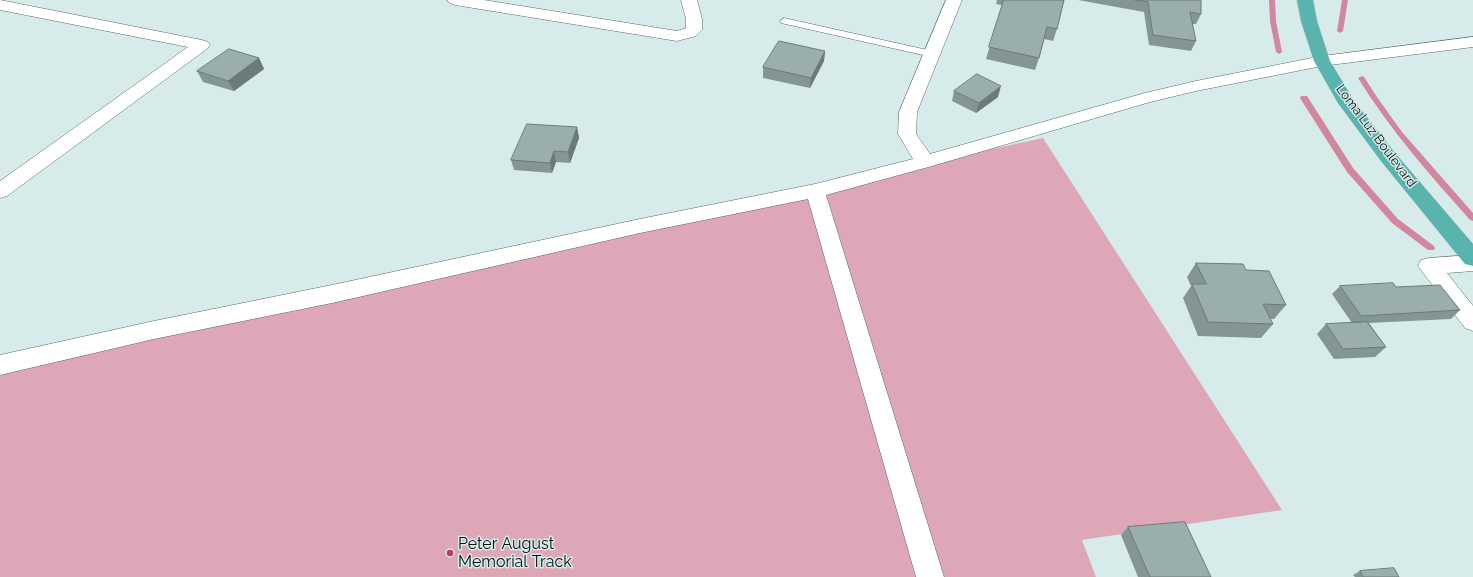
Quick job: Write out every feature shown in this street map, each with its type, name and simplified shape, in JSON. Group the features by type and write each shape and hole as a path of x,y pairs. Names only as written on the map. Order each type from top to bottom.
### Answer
{"highway":[{"name":"Loma Luz Boulevard","path":"1305,0 1309,21 1322,62 1347,103 1388,157 1473,258"}],"street":[{"path":"455,0 677,36 690,33 694,30 694,19 689,0"},
{"path":"925,162 907,134 908,112 954,0"},
{"path":"0,5 202,45 0,191"},
{"path":"0,365 154,330 332,294 640,226 815,191 925,162 1145,98 1196,86 1322,62 1473,42"},
{"path":"815,191 930,577"},
{"path":"1473,263 1429,266 1473,322"}],"lane":[{"path":"784,21 932,54"}],"shaded area":[{"path":"1043,138 1282,510 1082,540 1096,577 0,577 0,364"}],"building":[{"path":"1004,0 1064,0 1057,29 1047,27 1039,58 989,47"},
{"path":"1135,0 1201,0 1201,14 1190,12 1196,41 1153,35 1148,2"},
{"path":"779,41 825,51 811,78 763,67"},
{"path":"229,49 259,58 228,81 197,71"},
{"path":"977,74 1001,86 979,103 954,91"},
{"path":"527,124 577,127 568,152 554,151 550,163 511,160"},
{"path":"1196,263 1243,264 1246,270 1269,271 1286,305 1263,304 1273,324 1208,322 1192,284 1206,284"},
{"path":"1393,283 1396,287 1440,285 1460,310 1361,316 1340,286"},
{"path":"1367,322 1386,347 1343,349 1326,324"},
{"path":"1185,522 1211,577 1150,577 1128,527"},
{"path":"1394,568 1399,577 1363,577 1360,571"}],"waterway":[{"path":"1272,0 1273,21 1279,52"},
{"path":"1340,31 1345,0"},
{"path":"1362,78 1373,97 1400,134 1473,218"},
{"path":"1304,98 1350,170 1395,221 1431,248"}],"place":[{"name":"Peter August Memorial Track","path":"450,553"}]}
